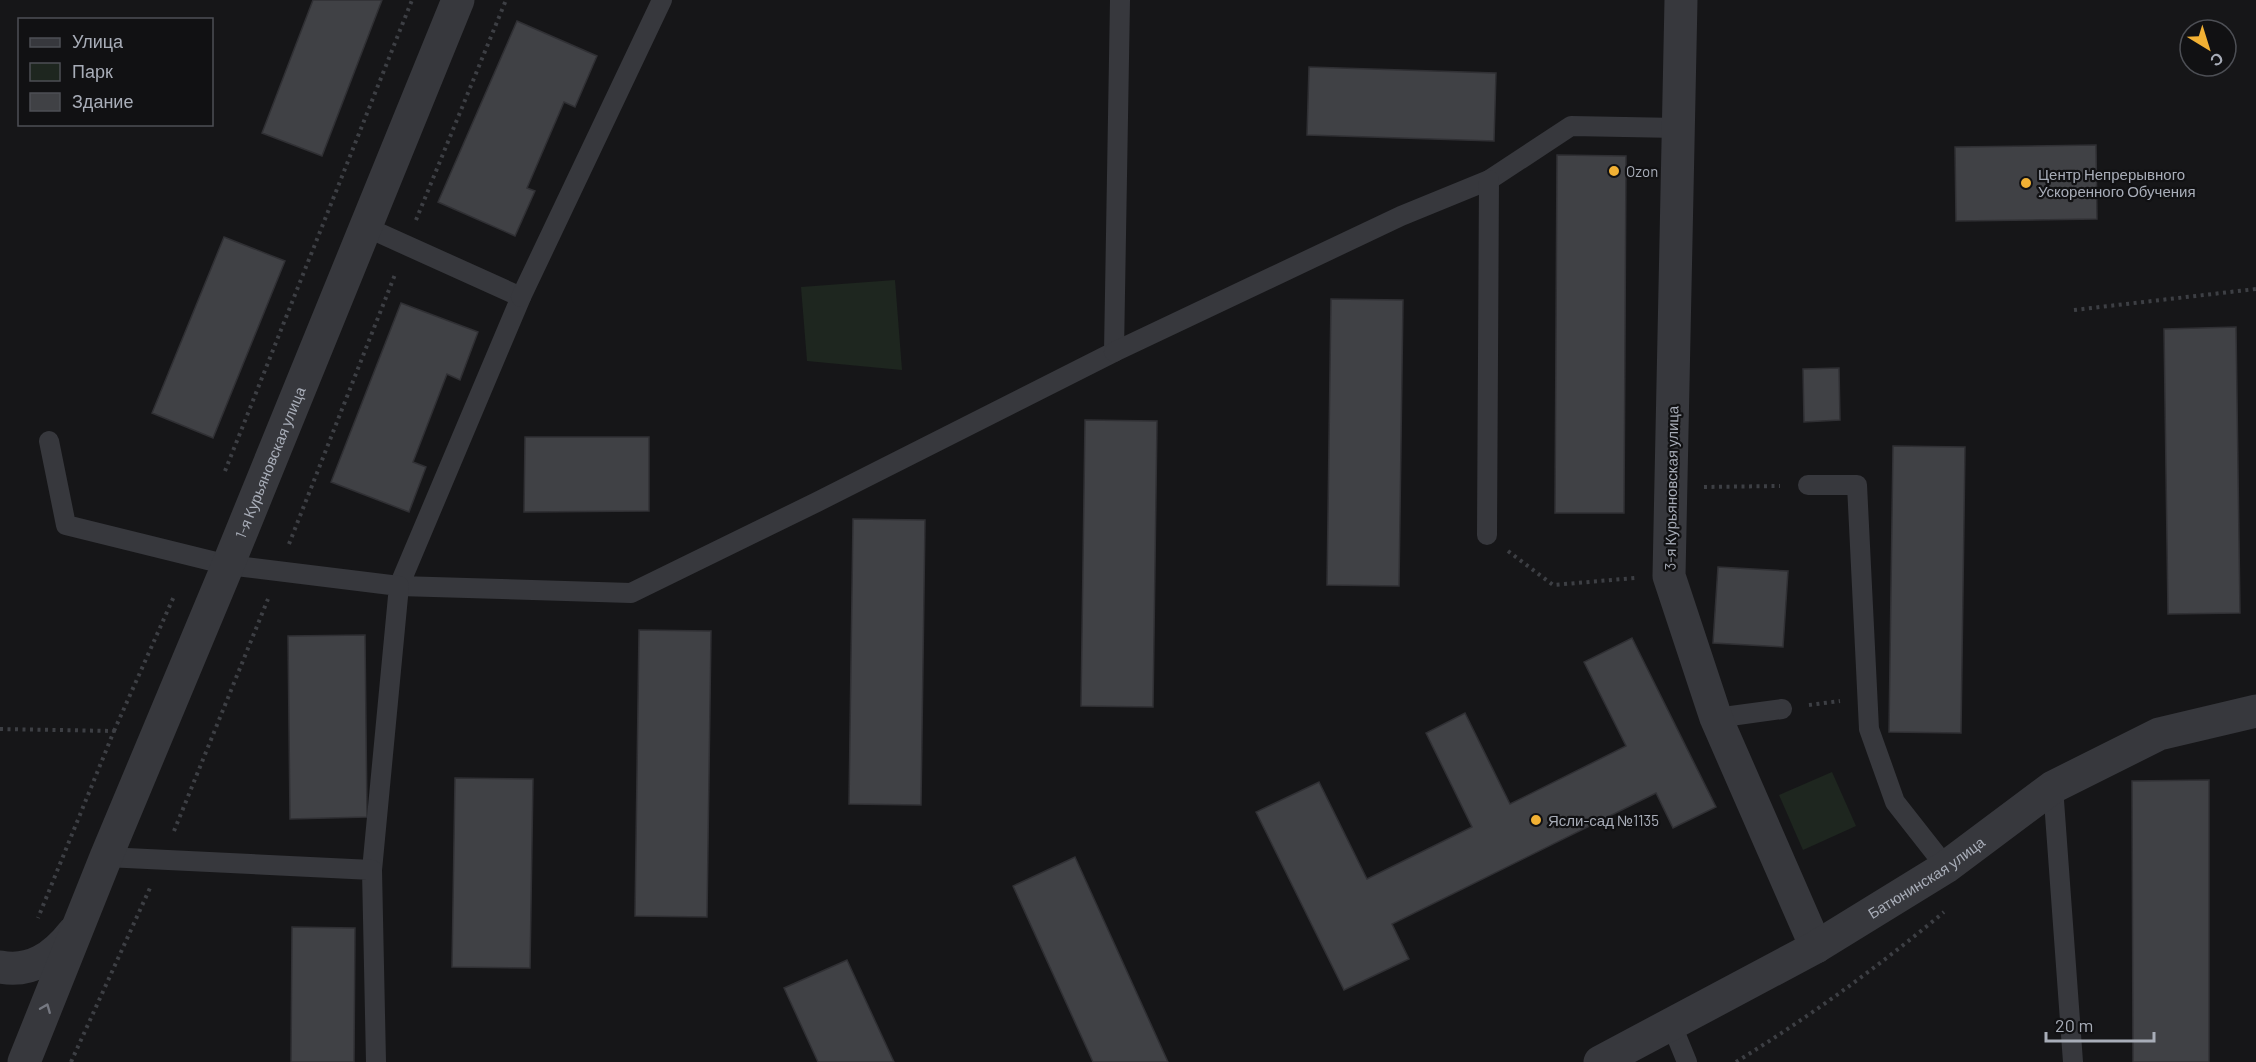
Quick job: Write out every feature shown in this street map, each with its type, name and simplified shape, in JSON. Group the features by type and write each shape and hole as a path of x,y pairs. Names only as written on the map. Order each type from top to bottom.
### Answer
{"street":[{"name":"1-я Курьяновская улица","path":"24,1062 458,0"},
{"name":"3-я Курьяновская улица","path":"1681,0 1669,576 1716,718 1816,947"},
{"name":"Батюнинская улица","path":"1600,1062 1816,947 1946,867 2053,787 2159,734 2256,711"},
{"name":"1-я Курьяновская улица","path":"8,968 43,960 62,946 79,924"}],"lane":[{"path":"376,1062 372,870 399,586 521,297 662,0"},
{"path":"1113,352 1120,0"},
{"path":"50,441 66,525 191,557 279,572 399,586 631,593 1113,352 1401,216 1489,180 1571,126 1678,128"},
{"path":"1487,535 1489,180"},
{"path":"366,227 521,297"},
{"path":"1808,485 1857,485 1869,729 1895,802 1946,867"},
{"path":"1716,718 1782,709"},
{"path":"2053,787 2073,1062"},
{"path":"106,857 372,870"},
{"path":"1671,1023 1687,1062"}],"path":[{"path":"222,479 412,0"},
{"path":"71,1062 163,860 279,572 406,245 506,0"},
{"path":"2074,310 2256,289"},
{"path":"1670,488 1808,485"},
{"path":"1487,535 1553,585 1669,576"},
{"path":"8,968 191,557"},
{"path":"1782,709 1868,697"},
{"path":"0,729 114,731"},
{"path":"1736,1062 1804,1020 1910,941 1947,910"}],"green space":[{"path":"895,280 902,370 807,361 801,287"},
{"path":"1832,772 1856,826 1803,850 1779,795"}],"building":[{"path":"313,0 382,0 322,156 262,133"},
{"path":"517,21 597,56 575,107 564,102 527,188 535,191 515,236 438,202"},
{"path":"1309,67 1496,73 1494,141 1307,135"},
{"name":"Центр Непрерывного Ускоренного Обучения","path":"2096,145 2097,219 1956,221 1955,147"},
{"path":"1557,155 1626,156 1624,513 1555,513"},
{"path":"224,237 285,261 213,438 152,413"},
{"path":"1331,299 1403,300 1399,586 1327,585"},
{"path":"401,303 478,332 460,380 447,374 413,462 426,467 409,512 331,482"},
{"path":"2236,327 2240,613 2168,614 2164,329"},
{"path":"1839,368 1840,420 1804,422 1803,369"},
{"path":"1085,420 1157,421 1153,707 1081,706"},
{"path":"525,437 649,437 649,511 524,512"},
{"path":"1893,446 1965,447 1961,733 1889,732"},
{"path":"853,519 925,520 921,805 849,804"},
{"path":"1718,567 1788,571 1783,647 1713,643"},
{"path":"639,630 711,631 707,917 635,916"},
{"path":"365,635 367,817 290,819 288,636"},
{"name":"Ясли-сад №1135","path":"1632,638 1716,807 1673,828 1656,793 1392,924 1409,959 1344,990 1256,812 1319,782 1367,879 1472,827 1426,733 1465,713 1510,804 1626,746 1584,662"},
{"path":"455,778 533,779 530,968 452,967"},
{"path":"2209,780 2209,1062 2133,1062 2132,781"},
{"path":"1075,857 1168,1062 1093,1062 1013,886"},
{"path":"292,927 355,928 354,1062 291,1062"},
{"path":"847,960 894,1062 818,1062 784,988"}],"place":[{"name":"Ozon","path":"1614,171"},
{"name":"Центр Непрерывного Ускоренного Обучения","path":"2026,183"},
{"name":"Ясли-сад №1135","path":"1536,820"}]}
